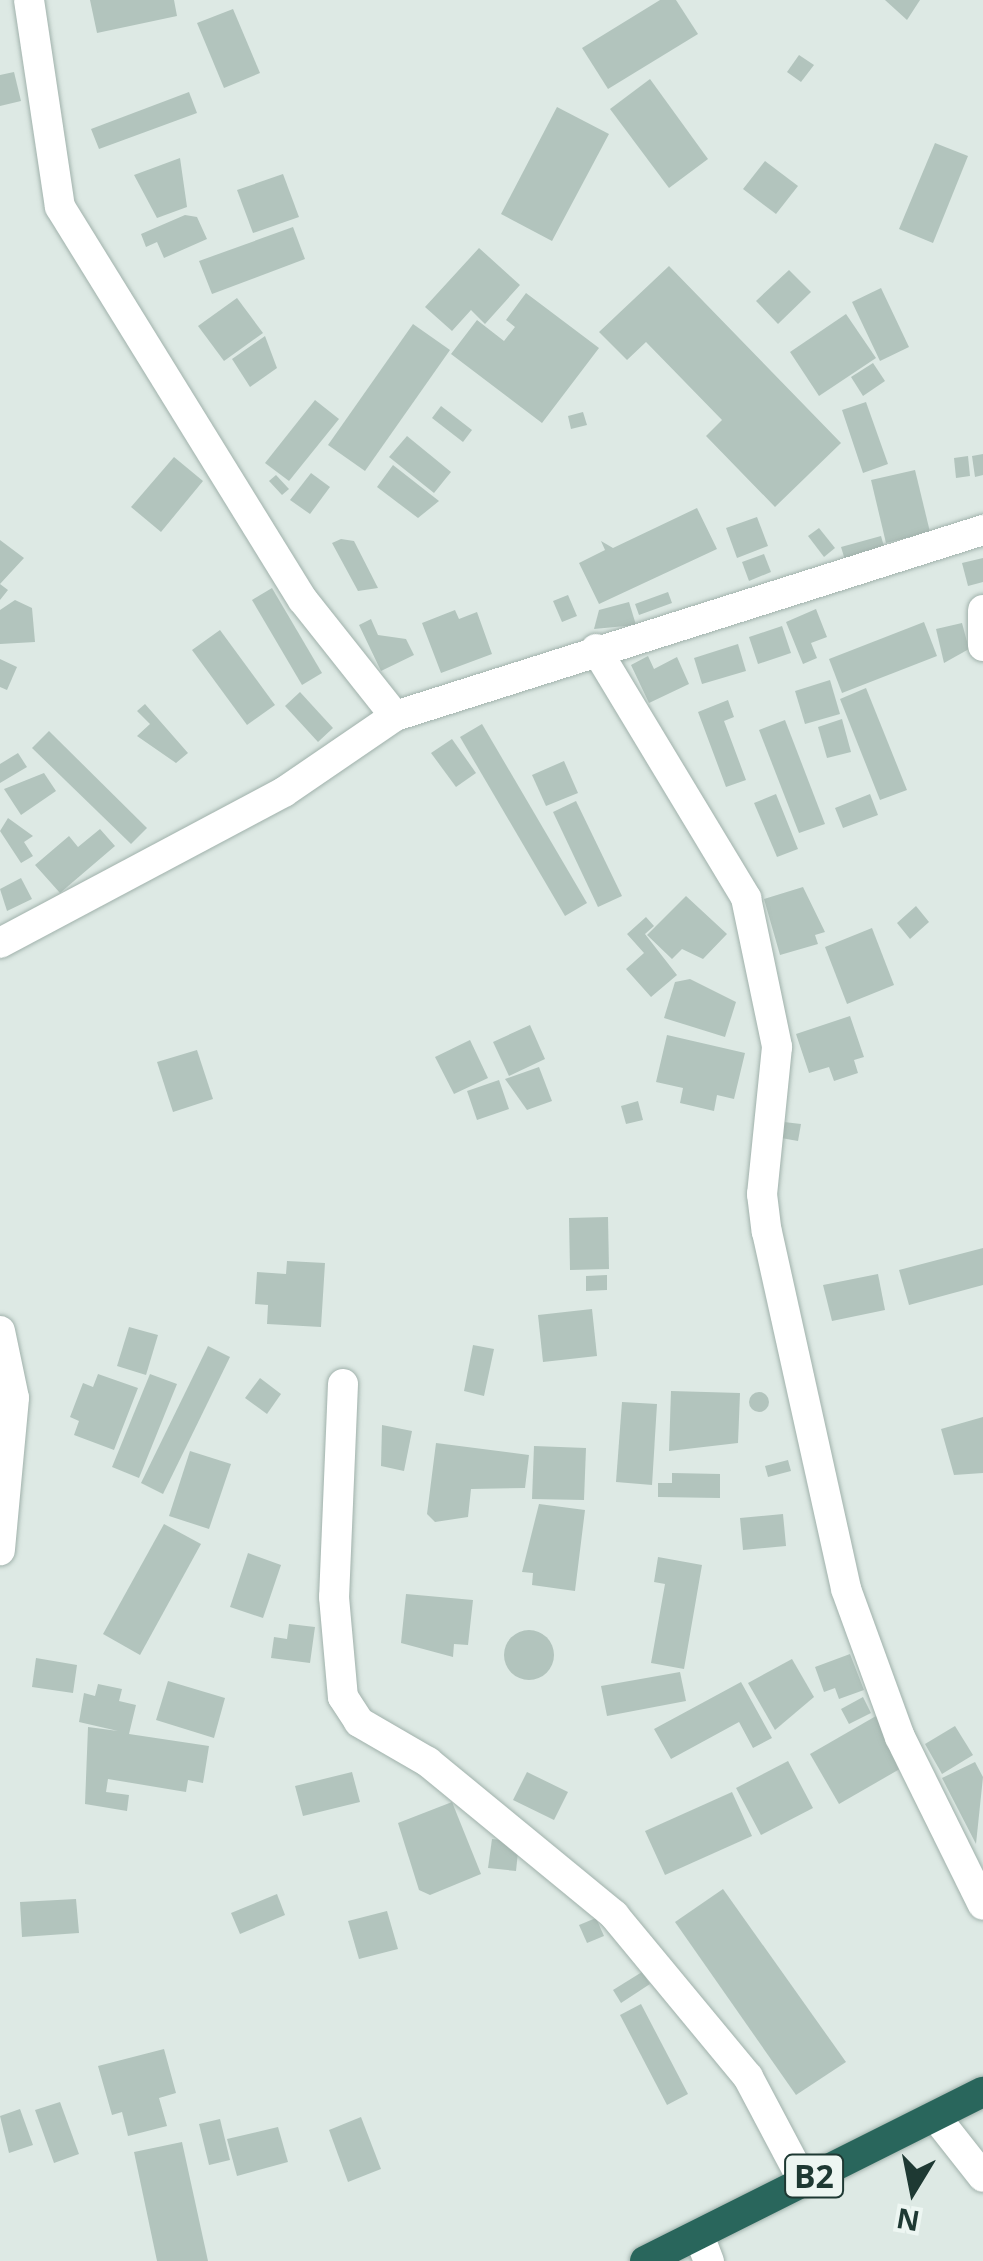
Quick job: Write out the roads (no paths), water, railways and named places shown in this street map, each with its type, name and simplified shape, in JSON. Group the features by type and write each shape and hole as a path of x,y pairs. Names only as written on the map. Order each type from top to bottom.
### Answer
{"highway":[{"name":"B2","path":"646,2261 704,2250 803,2181 939,2121 983,2092"}],"street":[{"path":"30,0 60,208 303,600 396,716"},
{"path":"0,943 284,792 396,716 983,530"},
{"path":"983,610 983,646"},
{"path":"596,650 746,898 777,1047 762,1194 767,1232 846,1589 900,1737 983,1904"},
{"path":"0,1331 14,1398 0,1550"},
{"path":"344,1384 334,1597 344,1697 359,1722 558,1861 626,1928 748,2077 803,2181"},
{"path":"939,2121 983,2177"}]}
